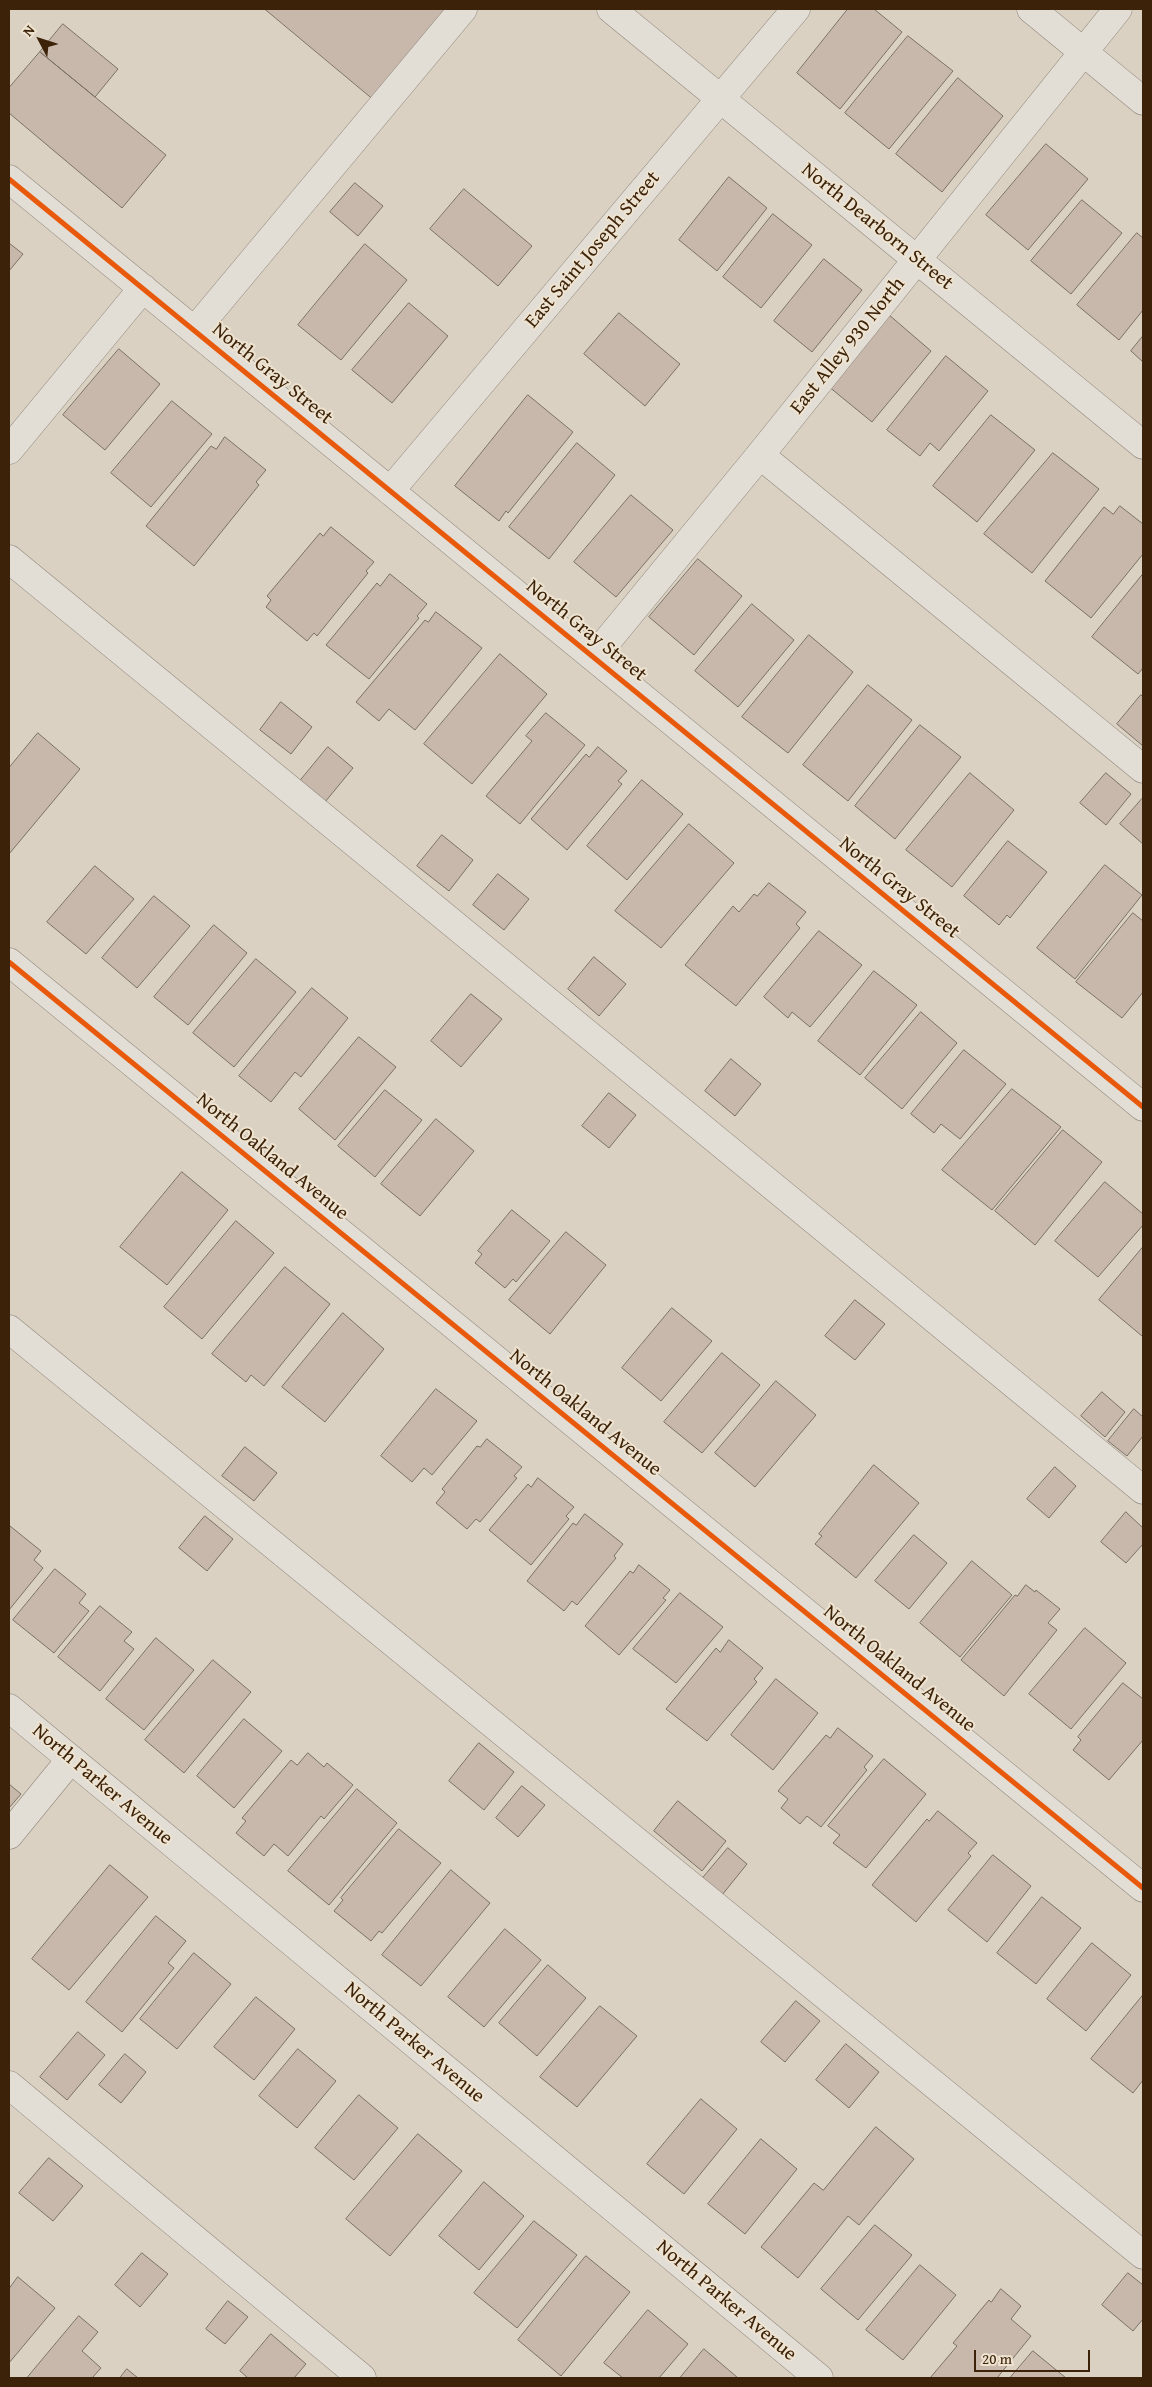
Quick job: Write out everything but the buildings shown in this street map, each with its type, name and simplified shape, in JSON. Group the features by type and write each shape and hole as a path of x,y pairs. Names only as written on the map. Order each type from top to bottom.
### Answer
{"street":[{"path":"194,330 463,9"},
{"name":"North Dearborn Street","path":"611,9 1143,445"},
{"name":"East Saint Joseph Street","path":"390,490 796,9"},
{"path":"1032,9 1143,101"},
{"name":"East Alley 930 North","path":"594,657 760,455 1118,9"},
{"name":"North Gray Street","path":"9,178 1143,1107"},
{"path":"9,450 143,288"},
{"path":"760,455 1143,769"},
{"path":"9,559 1143,1490"},
{"name":"North Oakland Avenue","path":"9,962 1143,1888"},
{"path":"9,1329 1143,2255"},
{"name":"North Parker Avenue","path":"9,1708 819,2378"},
{"path":"9,1835 71,1759"},
{"path":"9,2085 362,2378"}],"cycle path":[{"path":"9,179 1143,1107"},
{"path":"9,962 1143,1888"}]}
